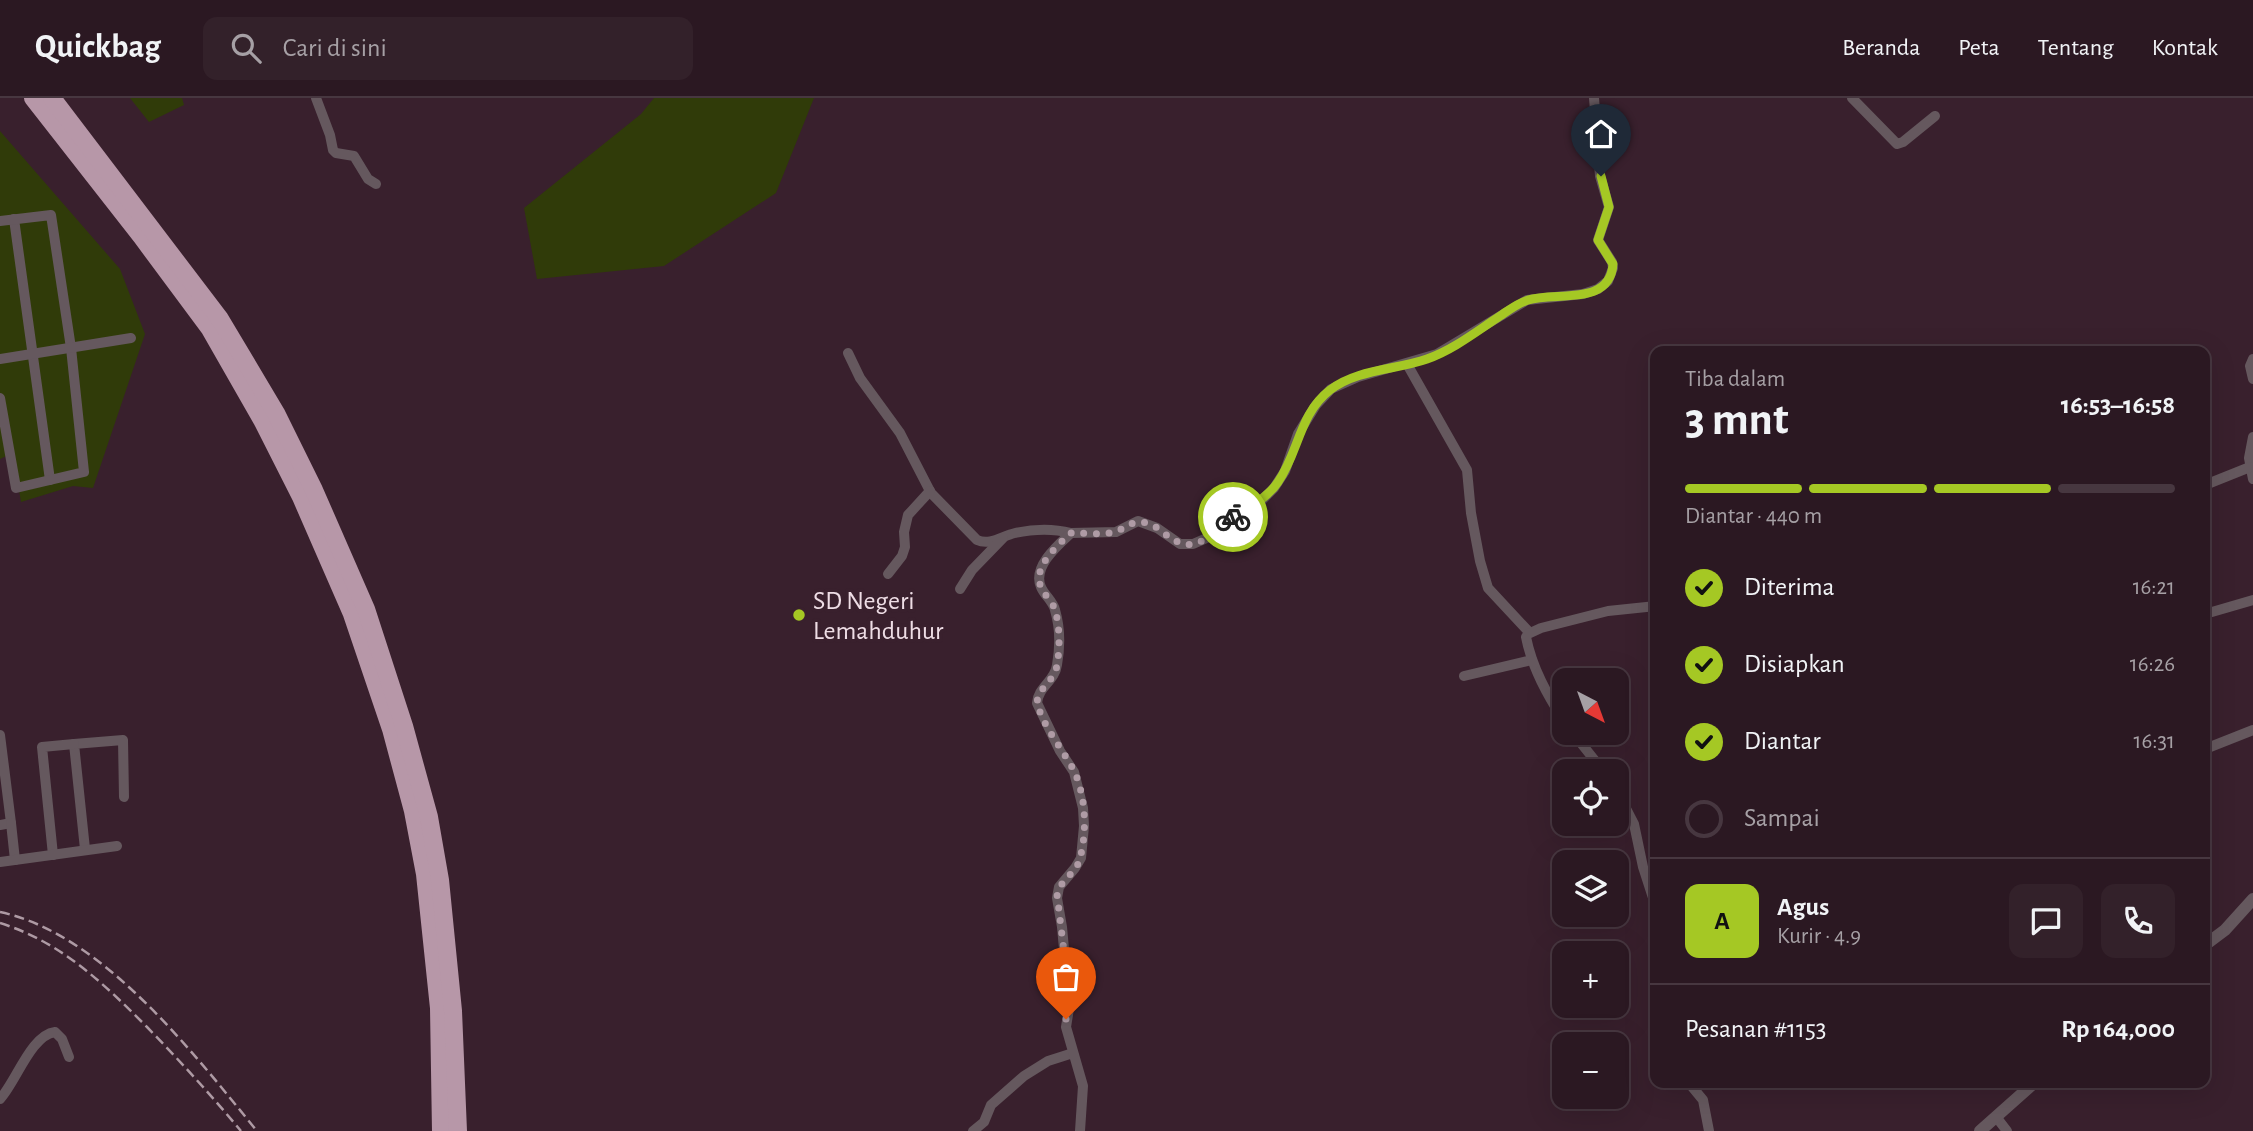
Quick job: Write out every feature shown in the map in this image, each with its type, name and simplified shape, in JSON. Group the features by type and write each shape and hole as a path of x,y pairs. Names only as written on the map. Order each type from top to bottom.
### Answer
{"highway":[{"path":"33,98 210,329 262,420 301,497 352,614 391,729 413,811 425,874 450,1127"},
{"path":"52,98 220,319 281,424 314,490 366,609 404,726 429,817 440,880 452,998 450,1127"}],"street":[{"path":"316,98 333,150 354,156 368,179 376,184"},
{"path":"848,354 860,379 882,405 900,433 930,491 977,540 986,542 1047,529 1071,533 1116,532 1138,522 1157,528 1180,544 1193,544 1205,539 1238,513 1262,500 1274,488 1303,426 1316,405 1331,389 1358,377 1426,359 1527,300 1587,293 1608,281 1613,264 1598,240 1609,207 1601,176 1594,98"},
{"path":"1852,98 1897,144 1935,116"},
{"path":"0,221 51,215 71,348 84,472 16,488 0,398"},
{"path":"14,219 50,480"},
{"path":"0,359 131,338"},
{"path":"2253,359 2250,366 2253,379"},
{"path":"1407,364 1467,470 1471,513 1488,588 1529,632"},
{"path":"2253,437 2249,452 2253,479"},
{"path":"2210,483 2250,467"},
{"path":"888,574 902,556 908,515 930,491"},
{"path":"1071,533 1050,554 1040,572 1039,583 1055,609 1059,650 1056,670 1040,691 1037,703 1060,751 1074,772 1083,808 1081,858 1059,887 1056,898 1065,960 1073,984 1066,1023 1083,1086 1080,1131"},
{"path":"960,589 972,570 1006,536"},
{"path":"2210,613 2253,600"},
{"path":"1552,702 1532,660 1526,637 1529,632 1608,611 1650,607"},
{"path":"1464,676 1532,660"},
{"path":"2210,747 2253,730"},
{"path":"0,735 5,824 15,860"},
{"path":"53,855 41,747 123,740 124,797"},
{"path":"74,744 86,849"},
{"path":"1629,814 1634,824 1650,889"},
{"path":"0,862 117,846"},
{"path":"2210,941 2225,930 2253,899"},
{"path":"0,1099 30,1052 49,1033 55,1032 62,1039 69,1057"},
{"path":"972,1131 984,1122 988,1108 1024,1076 1048,1061 1073,1053"},
{"path":"1693,1088 1703,1100 1709,1131"},
{"path":"1980,1131 2029,1088"},
{"path":"1997,1118 2007,1131"}],"green space":[{"path":"130,98 182,98 184,105 149,122"},
{"path":"654,98 814,98 776,193 664,266 537,279 524,208 641,114"},
{"path":"0,131 120,269 145,334 93,488 73,486 21,502 13,453 0,459"}],"railway":[{"path":"0,912 38,925 75,945 110,970 175,1033 257,1131"},
{"path":"0,923 43,941 97,980 159,1040 241,1131"}],"way so far":[{"path":"1066,1019 1073,984 1065,960 1056,898 1060,884 1081,858 1084,815 1076,777 1037,703 1040,691 1056,670 1059,650 1055,609 1039,583 1040,572 1050,554 1071,533 1116,532 1135,522 1142,522 1157,528 1175,542 1188,545 1209,537 1233,517"}],"place":[{"name":"SD Negeri Lemahduhur","path":"799,615"}],"route":[{"path":"1233,517 1262,500 1274,488 1284,471 1298,434 1316,405 1331,389 1368,374 1426,359 1527,300 1587,293 1605,284 1613,264 1598,240 1609,207 1601,176"}]}
